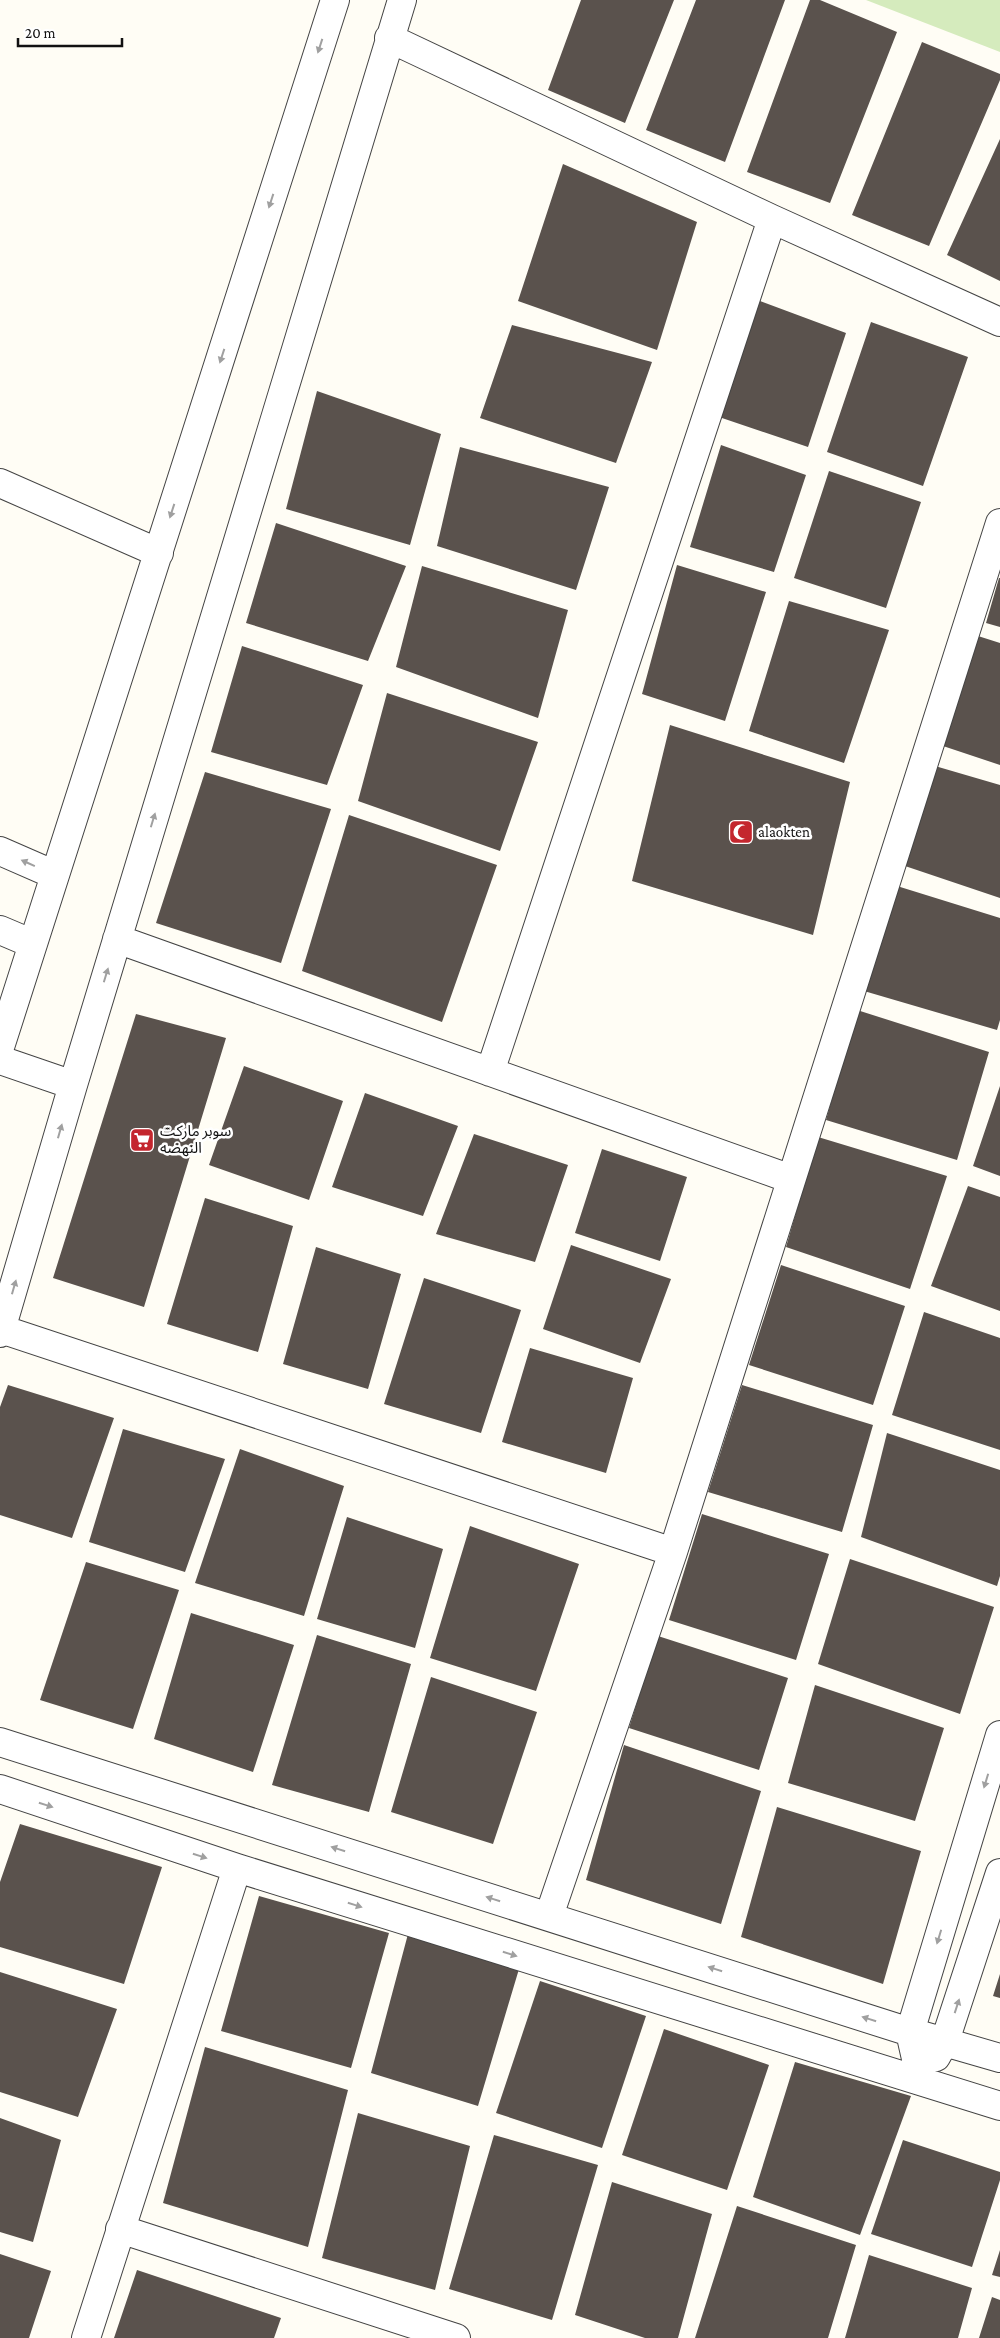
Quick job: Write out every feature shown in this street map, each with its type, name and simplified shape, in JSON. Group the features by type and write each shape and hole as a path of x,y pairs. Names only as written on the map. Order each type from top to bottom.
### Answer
{"street":[{"path":"0,1048 335,0"},
{"path":"402,0 73,1085 1,1331 673,1552"},
{"path":"389,38 772,219 1000,322"},
{"path":"490,1072 772,219"},
{"path":"0,484 159,553"},
{"path":"549,1916 673,1552 1000,523"},
{"path":"0,851 55,875"},
{"path":"0,930 33,944"},
{"path":"117,939 791,1180"},
{"path":"0,1060 73,1085"},
{"path":"921,2082 910,2032 1000,1734"},
{"path":"0,1742 910,2032 1000,2058"},
{"path":"0,1789 237,1868 1000,2106"},
{"path":"86,2338 237,1868"},
{"path":"921,2082 946,2041 1000,1873"},
{"path":"120,2229 456,2338"}],"green space":[{"path":"866,0 1000,0 1000,52"}],"building":[{"path":"581,0 674,0 625,123 548,90"},
{"path":"696,0 785,0 725,162 646,130"},
{"path":"810,0 820,0 897,32 830,203 747,172"},
{"path":"922,42 1000,74 1000,80 929,246 852,215"},
{"path":"1000,139 1000,281 947,255"},
{"path":"563,164 697,222 657,350 518,301"},
{"path":"760,301 846,333 808,447 719,417"},
{"path":"871,322 968,357 923,486 827,452"},
{"path":"512,325 652,362 616,463 480,418"},
{"path":"317,391 441,434 410,545 286,509"},
{"path":"721,445 806,475 774,572 690,547"},
{"path":"460,447 609,487 576,590 437,546"},
{"path":"829,471 921,502 886,608 794,578"},
{"path":"276,523 406,566 368,661 246,623"},
{"path":"677,565 766,592 725,721 642,694"},
{"path":"422,566 568,610 538,718 396,667"},
{"path":"1000,578 1000,627 986,623"},
{"path":"789,601 889,630 844,763 749,731"},
{"path":"978,636 1000,643 1000,765 943,746"},
{"path":"242,646 363,685 327,785 211,752"},
{"path":"387,693 538,742 500,851 358,801"},
{"name":"alaokten","path":"670,725 850,782 813,935 632,881"},
{"path":"935,766 1000,785 1000,898 905,866"},
{"path":"205,772 331,809 281,963 156,923"},
{"path":"349,815 497,865 442,1022 302,971"},
{"path":"897,886 1000,918 1000,1020 997,1030 864,991"},
{"path":"857,1010 989,1052 957,1160 826,1120"},
{"path":"136,1014 226,1038 144,1307 53,1278"},
{"path":"244,1066 343,1101 309,1200 209,1165"},
{"path":"1000,1086 1000,1176 973,1166"},
{"path":"365,1093 458,1126 423,1216 332,1187"},
{"path":"474,1134 568,1165 535,1262 436,1234"},
{"path":"818,1137 947,1176 910,1289 786,1247"},
{"path":"602,1149 687,1177 660,1261 575,1233"},
{"path":"968,1186 1000,1197 1000,1311 931,1286"},
{"path":"205,1198 293,1226 258,1352 167,1324"},
{"path":"571,1245 671,1279 640,1363 543,1329"},
{"path":"316,1247 401,1274 368,1389 283,1364"},
{"path":"781,1265 905,1306 873,1405 749,1365"},
{"path":"424,1278 521,1310 481,1433 384,1404"},
{"path":"924,1312 1000,1338 1000,1450 892,1415"},
{"path":"530,1348 633,1378 606,1473 502,1442"},
{"path":"8,1385 114,1418 72,1538 0,1515 0,1407"},
{"path":"742,1385 873,1425 842,1532 708,1492"},
{"path":"123,1429 225,1459 185,1572 89,1542"},
{"path":"887,1433 1000,1470 1000,1576 997,1586 861,1537"},
{"path":"240,1449 344,1486 304,1616 195,1583"},
{"path":"702,1514 829,1554 796,1660 669,1620"},
{"path":"347,1517 443,1549 415,1648 317,1619"},
{"path":"470,1526 579,1564 536,1691 430,1658"},
{"path":"850,1559 994,1607 960,1714 818,1664"},
{"path":"86,1562 179,1590 133,1729 40,1700"},
{"path":"191,1613 294,1645 253,1772 154,1739"},
{"path":"317,1635 411,1664 369,1812 272,1785"},
{"path":"658,1636 788,1678 759,1770 629,1728"},
{"path":"431,1677 537,1712 493,1844 391,1812"},
{"path":"815,1685 944,1728 915,1821 788,1783"},
{"path":"624,1745 761,1791 721,1924 586,1880"},
{"path":"777,1807 921,1851 883,1984 741,1937"},
{"path":"20,1824 162,1867 124,1984 0,1947 0,1882"},
{"path":"259,1896 389,1933 351,2068 221,2031"},
{"path":"408,1934 519,1969 478,2106 371,2073"},
{"path":"0,1972 117,2009 78,2117 0,2092"},
{"path":"1000,1974 1000,1998 993,1996"},
{"path":"540,1981 646,2016 602,2148 496,2113"},
{"path":"664,2029 769,2065 727,2190 622,2155"},
{"path":"205,2047 348,2090 308,2247 163,2203"},
{"path":"795,2062 911,2096 860,2235 753,2197"},
{"path":"358,2113 470,2146 435,2290 322,2258"},
{"path":"0,2118 61,2140 33,2242 0,2232"},
{"path":"494,2135 598,2165 552,2320 449,2289"},
{"path":"903,2140 1000,2172 1000,2180 972,2267 871,2234"},
{"path":"612,2182 712,2214 678,2338 645,2338 575,2315"},
{"path":"737,2206 856,2245 828,2338 695,2338"},
{"path":"1000,2250 1000,2277 992,2275"},
{"path":"0,2254 51,2271 29,2338 0,2338"},
{"path":"869,2255 972,2288 958,2338 845,2338"},
{"path":"137,2270 281,2318 274,2338 114,2338"},
{"path":"992,2297 1000,2300 1000,2338 979,2338"}],"place":[{"name":"alaokten","path":"741,832"},
{"name":"سوبر ماركت النهضه","path":"142,1140"}]}
